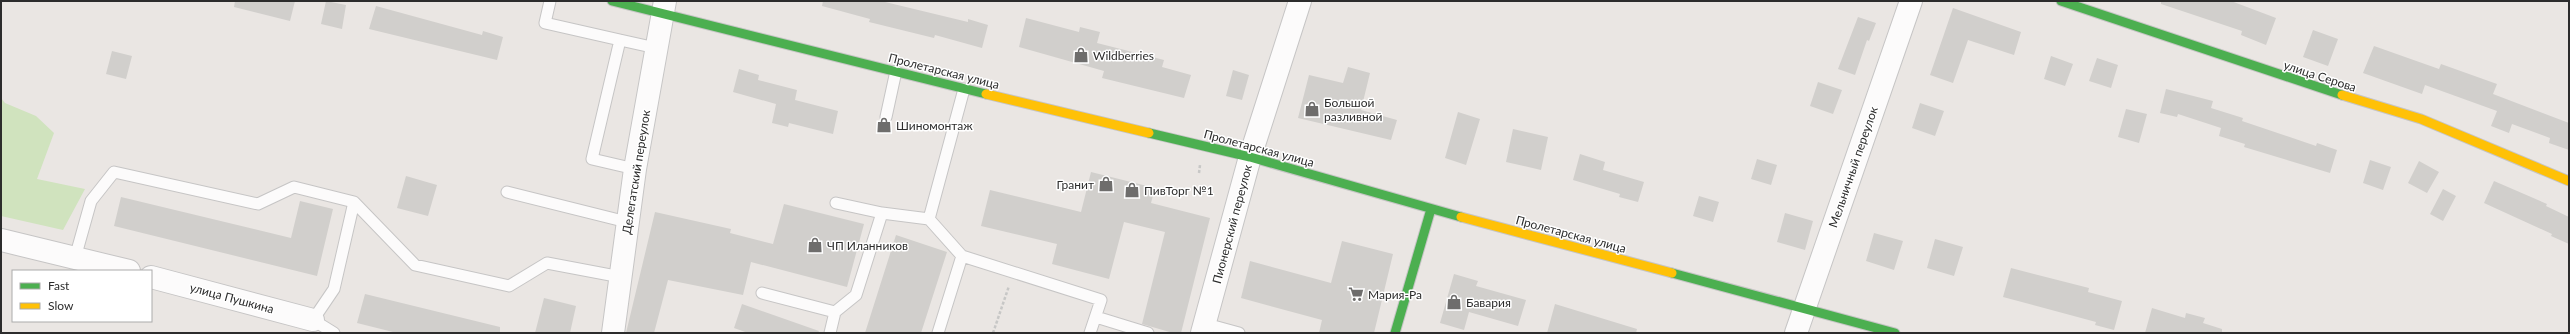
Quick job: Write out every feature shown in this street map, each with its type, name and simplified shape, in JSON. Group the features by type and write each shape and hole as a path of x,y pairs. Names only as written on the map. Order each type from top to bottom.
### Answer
{"main road":[{"name":"Пролетарская улица","path":"612,1 664,7 964,89 1250,157 1431,209 1896,333"},
{"name":"улица Серова","path":"2061,1 2318,88 2421,119 2569,181"},
{"path":"1395,333 1431,209"}],"street":[{"name":"Пионерский переулок","path":"1204,328 1250,157 1300,1"},
{"name":"Мельничный переулок","path":"1796,333 1803,308 1912,1"},
{"name":"Делегатский переулок","path":"613,333 635,168 664,7"},
{"path":"1,240 125,270"},
{"name":"улица Пушкина","path":"152,277 313,320"}],"lane":[{"path":"550,1 545,23 656,48"},
{"path":"620,40 592,159 635,168"},
{"path":"886,117 896,71"},
{"path":"928,219 964,89"},
{"path":"75,258 91,201 114,172 258,204 294,188 354,202 415,264 509,286 547,263 621,277"},
{"path":"507,192 627,222"},
{"path":"334,333 313,320 334,289 354,202"},
{"path":"836,203 882,213 928,219 962,256 1101,300 1090,333"},
{"path":"830,333 835,312 856,295 882,213"},
{"path":"938,333 962,256"},
{"path":"762,293 835,312"},
{"path":"1096,316 1148,333"},
{"path":"1204,328 1239,333"}],"path":[{"path":"994,333 1014,273"}],"green space":[{"path":"1,98 5,103 36,116 54,133 37,179 85,189 63,230 1,216"}],"building":[{"path":"235,1 295,1 290,21 234,7"},
{"path":"326,1 346,5 342,29 321,24"},
{"path":"823,1 881,1 968,22 968,19 988,25 982,48 935,35 934,38 869,22 870,19 822,6"},
{"path":"2161,1 2231,1 2276,18 2266,45 2241,35 2242,31 2161,4"},
{"path":"376,6 482,35 483,31 503,37 497,60 369,29"},
{"path":"1953,8 2021,32 2014,55 1968,40 1953,83 1930,75"},
{"path":"1858,17 1876,23 1869,41 1867,40 1855,75 1838,69"},
{"path":"1026,18 1079,32 1080,27 1100,32 1097,43 1164,60 1162,67 1191,75 1184,98 1102,78 1104,71 1019,47"},
{"path":"2313,30 2338,39 2328,66 2303,57"},
{"path":"2374,46 2439,69 2441,64 2497,84 2493,94 2569,123 2569,150 2549,143 2550,138 2512,124 2509,133 2491,126 2497,111 2425,85 2422,94 2363,73"},
{"path":"112,51 132,56 126,79 106,74"},
{"path":"2051,56 2073,64 2065,86 2044,79"},
{"path":"2097,58 2118,65 2111,88 2089,81"},
{"path":"1348,67 1370,73 1361,110 1397,120 1391,140 1298,118 1309,75 1343,83"},
{"path":"739,69 759,75 758,80 797,90 795,100 838,111 833,134 789,123 788,127 772,123 776,104 733,92"},
{"path":"1233,70 1249,75 1242,100 1226,96"},
{"path":"1818,82 1842,90 1833,114 1810,106"},
{"path":"2166,89 2213,101 2211,108 2243,118 2242,121 2316,146 2317,143 2337,150 2330,173 2244,147 2245,144 2219,136 2221,128 2178,114 2177,117 2160,113"},
{"path":"1920,103 1944,111 1935,136 1912,128"},
{"path":"2126,109 2147,114 2139,143 2118,137"},
{"path":"1458,112 1480,119 1466,165 1445,158"},
{"path":"1513,129 1548,137 1541,170 1506,162"},
{"path":"1580,154 1605,162 1603,170 1644,182 1638,202 1619,197 1620,194 1573,180"},
{"path":"1757,159 1777,165 1771,185 1751,179"},
{"path":"2370,160 2391,167 2383,190 2363,183"},
{"path":"2419,161 2439,172 2427,193 2408,183"},
{"path":"1091,172 1155,188 1151,203 1210,218 1181,333 1173,333 1142,324 1165,232 1124,222 1109,279 1052,264 1057,244 981,226 990,190 1081,212"},
{"path":"406,176 437,185 428,216 397,208"},
{"path":"2494,181 2547,204 2546,206 2569,217 2569,244 2551,236 2552,234 2484,203"},
{"path":"2443,189 2456,196 2443,221 2430,214"},
{"path":"1699,196 1719,202 1713,222 1693,216"},
{"path":"121,197 291,238 300,201 333,209 317,276 114,226"},
{"path":"784,204 864,224 847,287 751,262 743,295 668,280 654,333 626,333 655,212 731,229 730,233 773,244"},
{"path":"1785,213 1813,221 1805,250 1777,242"},
{"path":"1874,233 1903,241 1894,270 1866,261"},
{"path":"896,235 947,252 921,333 865,333"},
{"path":"1935,239 1963,247 1954,276 1927,268"},
{"path":"1342,241 1393,254 1374,333 1319,333 1322,320 1241,298 1250,261 1331,283"},
{"path":"2011,268 2089,288 2088,292 2122,301 2114,330 2095,325 2096,322 2003,297"},
{"path":"1454,274 1478,281 1476,286 1526,300 1518,326 1469,312 1464,330 1440,323"},
{"path":"365,294 500,327 500,333 397,333 357,323"},
{"path":"544,298 576,306 570,333 535,333"},
{"path":"742,304 819,331 818,333 748,333 734,328"},
{"path":"1555,304 1637,329 1636,333 1547,333"},
{"path":"2152,308 2185,318 2186,313 2205,318 2203,323 2222,329 2222,333 2145,333"}],"traffic: fast":[{"path":"612,1 986,94"},
{"path":"2061,1 2342,95"},
{"path":"1149,133 1250,157 1461,217"},
{"path":"1395,333 1431,209"},
{"path":"1672,273 1895,333"}],"traffic: slow":[{"path":"986,94 1149,133"},
{"path":"2342,95 2421,119 2569,181"},
{"path":"1461,217 1672,273"}],"place":[{"name":"Wildberries","path":"1081,55"},
{"name":"Большой разливной","path":"1312,109"},
{"name":"Шиномонтаж","path":"884,125"},
{"name":"Гранит","path":"1106,184"},
{"name":"ПивТорг №1","path":"1132,190"},
{"name":"ЧП Иланников","path":"815,245"},
{"name":"Мария-Ра","path":"1356,294"},
{"name":"Бавария","path":"1454,302"}]}
